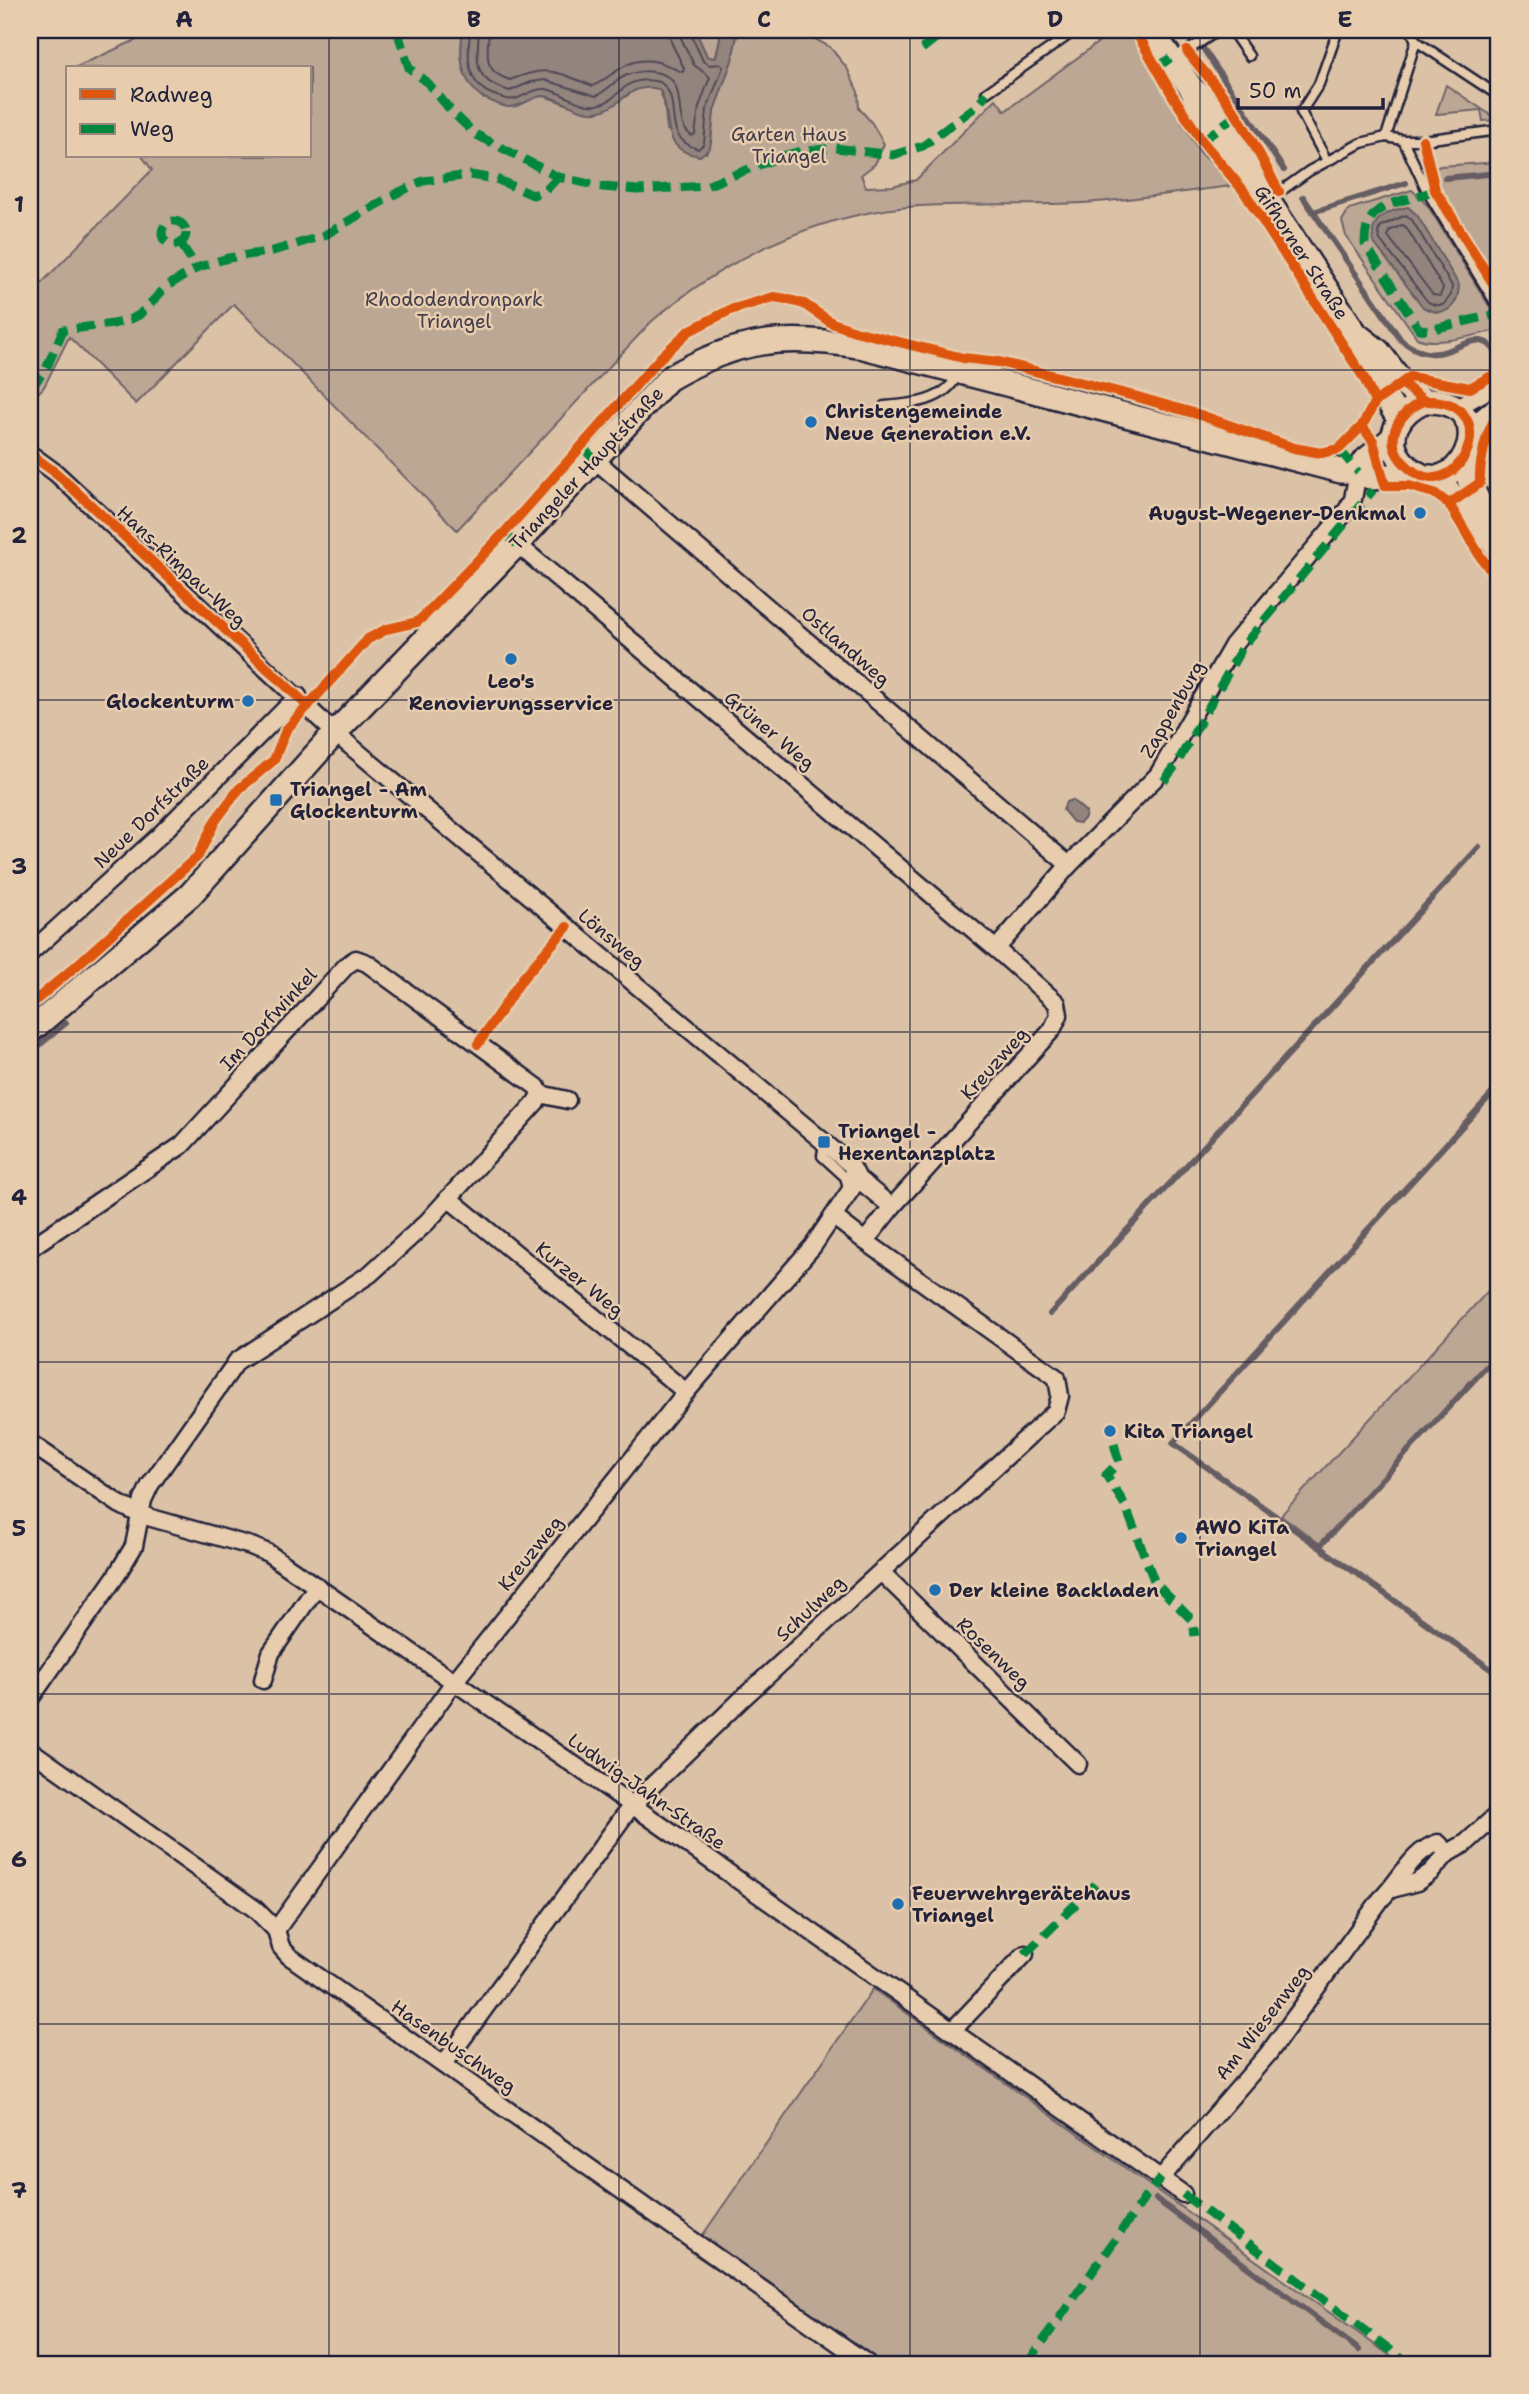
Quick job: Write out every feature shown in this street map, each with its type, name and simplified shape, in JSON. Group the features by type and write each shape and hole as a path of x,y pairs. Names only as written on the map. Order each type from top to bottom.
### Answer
{"street":[{"name":"Gifhorner Straße","path":"1151,30 1180,53 1211,135 1247,169 1356,334 1363,361 1397,428 1400,458 1447,489 1475,530 1495,544"},
{"name":"Gifhorner Straße","path":"1356,334 1378,351 1402,384 1424,401 1438,400 1457,408"},
{"name":"Triangeler Hauptstraße","path":"30,1031 190,895 335,733 517,544 668,379 697,362 724,351 787,340 823,341 864,347 1319,466 1358,472 1372,478 1424,475"},
{"path":"1424,475 1443,475 1454,470 1463,461 1469,449 1470,432 1466,419 1457,408 1499,384"},
{"path":"1358,472 1397,428 1410,407 1424,401"},
{"path":"1470,432 1481,418 1499,403"},
{"name":"Hans-Rimpau-Weg","path":"30,454 56,473 335,733"},
{"name":"Ostlandweg","path":"594,459 1069,865"},
{"name":"Gifhorner Straße","path":"1463,461 1495,544"},
{"name":"Zappenburg","path":"996,948 1069,865 1158,775 1233,645 1347,510 1353,499 1358,472"},
{"name":"Grüner Weg","path":"517,544 996,948"},
{"name":"Neue Dorfstraße","path":"30,953 159,836 298,696"},
{"name":"Lönsweg","path":"335,733 851,1165 854,1185 892,1207"},
{"name":"Kreuzweg","path":"892,1207 1052,1030 1059,1015 1057,1003 996,948"},
{"name":"Im Dorfwinkel","path":"30,1248 182,1144 347,965 356,960 367,963 537,1087 540,1094"},
{"path":"30,1699 117,1576 134,1546 143,1500 150,1485 237,1361 370,1274 427,1222 537,1102 540,1094 567,1100"},
{"name":"Kreuzweg","path":"276,1930 454,1682 686,1392 813,1246 854,1185"},
{"name":"Kurzer Weg","path":"448,1198 686,1392"},
{"path":"865,1241 892,1207"},
{"name":"Schulweg","path":"444,2064 632,1805 744,1697 1055,1411 1060,1396 1057,1378 834,1217"},
{"name":"Ludwig-Jahn-Straße","path":"30,1443 119,1504 141,1515 251,1545 268,1553 632,1805 1183,2194"},
{"name":"Rosenweg","path":"881,1572 1078,1764"},
{"path":"263,1680 271,1653 317,1586"},
{"name":"Hasenbuschweg","path":"30,1750 255,1909 276,1930 281,1947 289,1956 868,2364"},
{"name":"Am Wiesenweg","path":"1161,2178 1268,2054 1381,1899 1410,1864 1427,1847 1438,1843 1448,1853 1466,1843 1499,1813"},
{"path":"952,2031 1025,1954"}],"lane":[{"path":"986,93 1076,30"},
{"path":"1231,30 1249,56"},
{"path":"1327,161 1301,113 1319,85 1338,30"},
{"path":"1411,30 1416,41 1499,96"},
{"path":"1180,53 1217,31"},
{"path":"1386,137 1416,41"},
{"path":"1268,199 1327,161 1361,143 1386,137 1423,140 1499,131"},
{"path":"1403,140 1428,193 1499,309"},
{"path":"884,406 920,403 951,387 959,372"}],"green space":[{"name":"Rhododendronpark Triangel","path":"158,30 464,30 461,50 463,68 470,83 484,99 544,96 585,111 599,112 631,91 644,86 659,89 664,102 667,130 706,153 711,143 714,111 732,60 738,30 791,30 808,35 830,47 847,68 858,92 859,108 872,123 884,144 875,164 861,175 866,187 892,186 916,180 996,99 1005,111 1115,30 1126,30 1172,96 1181,121 1202,155 1219,168 1231,186 1083,203 908,207 837,220 771,245 708,279 651,322 457,530 234,304 136,404 69,337 44,387 30,401 30,295 152,170 143,158 312,158 312,66 78,66"},
{"path":"695,30 720,30 716,57 707,57"},
{"path":"1446,85 1498,120 1483,121 1481,110 1436,114"},
{"path":"1499,162 1499,287 1434,177 1434,169 1440,166"},
{"path":"1412,190 1428,206 1499,322 1499,330 1436,341 1417,338 1346,236 1342,221 1349,209"},
{"path":"1499,1279 1499,1350 1320,1544 1281,1515"},
{"path":"873,1989 1392,2357 1387,2364 847,2364 851,2358 691,2252"}],"water":[{"path":"463,30 695,30 707,56 713,58 716,57 720,30 738,30 732,60 714,111 710,148 700,156 677,147 672,139 664,99 659,89 640,88 609,108 594,112 580,110 545,96 509,107 483,97 464,73 461,52"},
{"path":"1408,207 1417,215 1459,285 1456,300 1444,311 1438,312 1423,307 1374,243 1376,222 1386,214"},
{"path":"1072,800 1086,812 1080,823 1073,822 1063,810 1066,802"}],"waterway":[{"path":"1191,30 1284,170"},
{"path":"1445,178 1499,173"},
{"path":"1313,212 1406,183"},
{"path":"1303,197 1401,340 1429,353 1440,353 1478,341 1489,344 1499,355"},
{"path":"1050,1314 1479,847"},
{"path":"30,1053 66,1023"},
{"path":"1499,1086 1173,1443 1499,1675"},
{"path":"1320,1546 1499,1353"},
{"path":"1156,2199 1359,2350"}],"marked path":[{"path":"397,30 409,68 428,83 475,134 558,177 603,187 637,190 706,186 797,152 835,148 893,155 923,146 979,104 986,93"},
{"path":"922,49 946,30"},
{"path":"1157,68 1170,58"},
{"path":"1202,141 1236,115"},
{"path":"30,389 46,369 63,330 131,319 139,315 167,286 199,267 228,258 273,251 323,236 395,194 423,181 470,175 496,179 533,195 546,190 558,177"},
{"path":"1435,190 1379,210 1366,229 1365,244 1419,329 1429,330 1492,315 1499,310"},
{"path":"174,221 185,228 186,233 179,244 174,245 163,238 162,233 169,222 174,221"},
{"path":"181,244 197,268"},
{"path":"582,447 594,459"},
{"path":"1339,449 1358,472"},
{"path":"1164,781 1176,765 1243,646 1373,490"},
{"path":"504,533 517,544"},
{"path":"1114,1444 1119,1462 1106,1475 1125,1505 1155,1583 1193,1621 1195,1636"},
{"path":"1025,1954 1100,1880"},
{"path":"1027,2364 1161,2178"},
{"path":"1183,2194 1409,2364"}],"cycle path":[{"path":"1135,30 1202,141 1243,190 1364,378 1375,402"},
{"path":"1187,51 1236,113 1279,192"},
{"path":"1423,140 1435,190 1499,293"},
{"path":"30,1005 198,856 215,821 239,789 274,760 286,730 368,639 387,629 417,622 424,616 504,533 661,357 689,331 730,310 774,297 786,299 804,304 832,323 855,331 963,358 999,362 1134,396 1200,415 1294,448 1321,453 1339,449 1362,426 1375,402 1410,377 1470,388 1499,372"},
{"path":"1403,384 1424,401 1451,405 1466,417 1470,434 1466,452 1456,468 1440,477 1422,476 1402,461 1394,443 1394,434 1402,418 1424,401"},
{"path":"1449,504 1480,483 1484,447 1490,428 1499,415"},
{"path":"1362,426 1373,441 1385,486 1409,486 1434,493 1449,504 1499,582"},
{"path":"30,454 56,473 308,706"},
{"path":"478,1044 523,978 567,927"}],"place":[{"name":"Christengemeinde Neue Generation e.V.","path":"811,422"},
{"name":"August-Wegener-Denkmal","path":"1420,513"},
{"name":"Leo's Renovierungsservice","path":"511,659"},
{"name":"Glockenturm","path":"248,701"},
{"name":"Triangel - Am Glockenturm","path":"276,800"},
{"name":"Triangel - Hexentanzplatz","path":"824,1142"},
{"name":"Kita Triangel","path":"1110,1431"},
{"name":"AWO KiTa Triangel","path":"1181,1538"},
{"name":"Der kleine Backladen","path":"935,1590"},
{"name":"Feuerwehrgerätehaus Triangel","path":"898,1904"}],"park label":[{"name":"Garten Haus Triangel","path":"789,145"}]}
